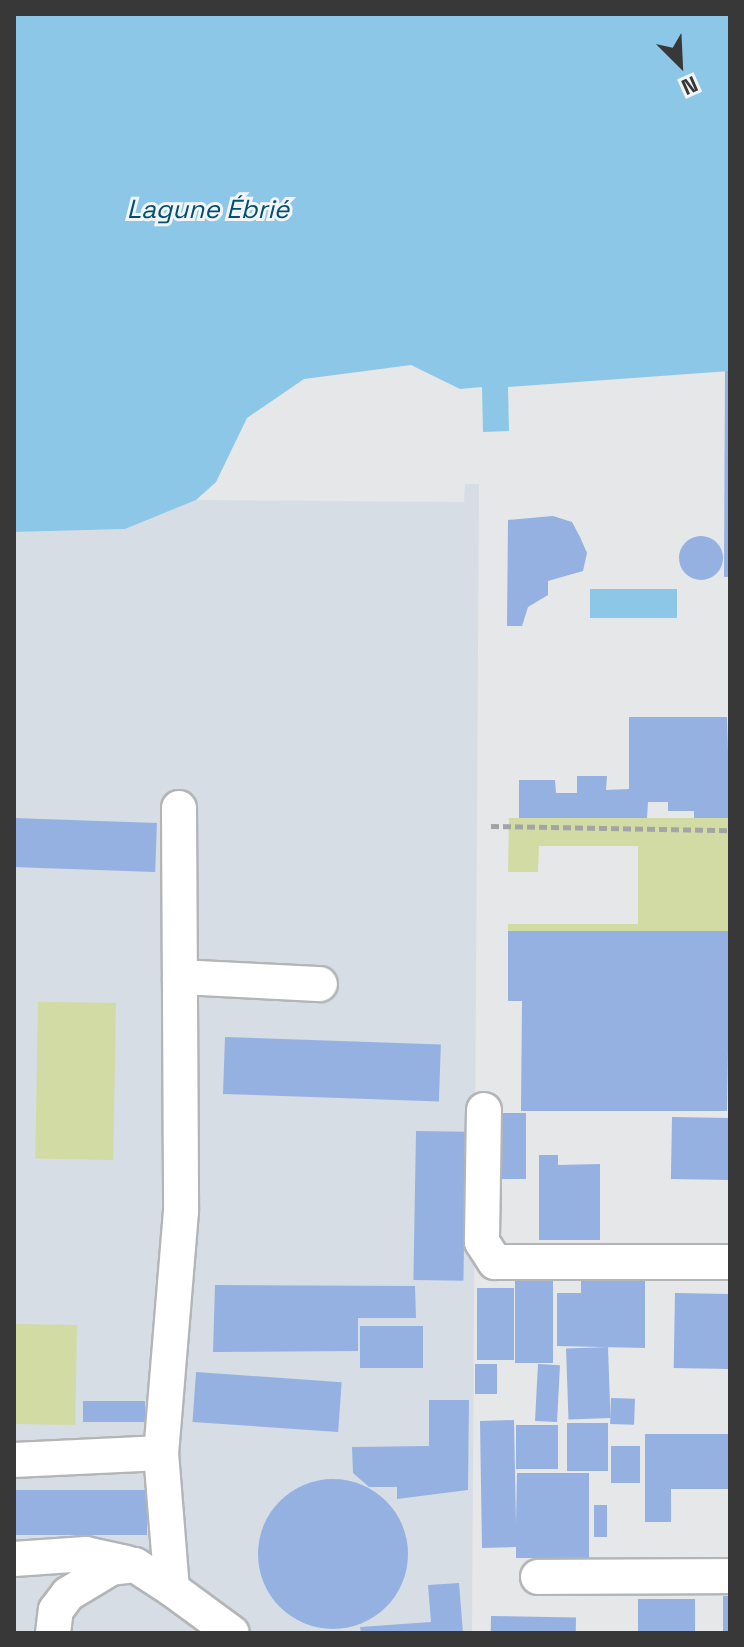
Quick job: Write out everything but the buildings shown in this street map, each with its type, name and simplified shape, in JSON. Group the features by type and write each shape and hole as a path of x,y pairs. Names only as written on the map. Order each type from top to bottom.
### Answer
{"street":[{"path":"172,1589 161,1453 181,1211 179,808"},
{"path":"180,977 320,984"},
{"path":"484,1110 482,1242 495,1262 730,1262"},
{"path":"14,1460 161,1453"},
{"path":"14,1559 86,1554 135,1565 232,1633"},
{"path":"53,1633 56,1610 68,1594 111,1568 135,1565"},
{"path":"538,1577 730,1576"}],"path":[{"path":"491,826 730,830"}],"shaded area":[{"path":"465,484 479,484 472,1633 14,1633 14,532 125,529 196,500 464,502"}],"green space":[{"path":"509,818 730,818 730,931 508,931 508,924 638,924 638,846 539,846 538,872 508,872"},
{"path":"38,1002 116,1003 113,1160 35,1159"},
{"path":"14,1324 77,1325 75,1425 14,1424"}],"water":[{"name":"Lagune Ébrié","path":"14,14 730,14 730,371 508,387 509,431 483,432 482,387 460,389 411,365 304,379 247,418 216,482 196,500 125,529 14,532"},
{"path":"590,589 677,589 677,618 590,618"}]}
